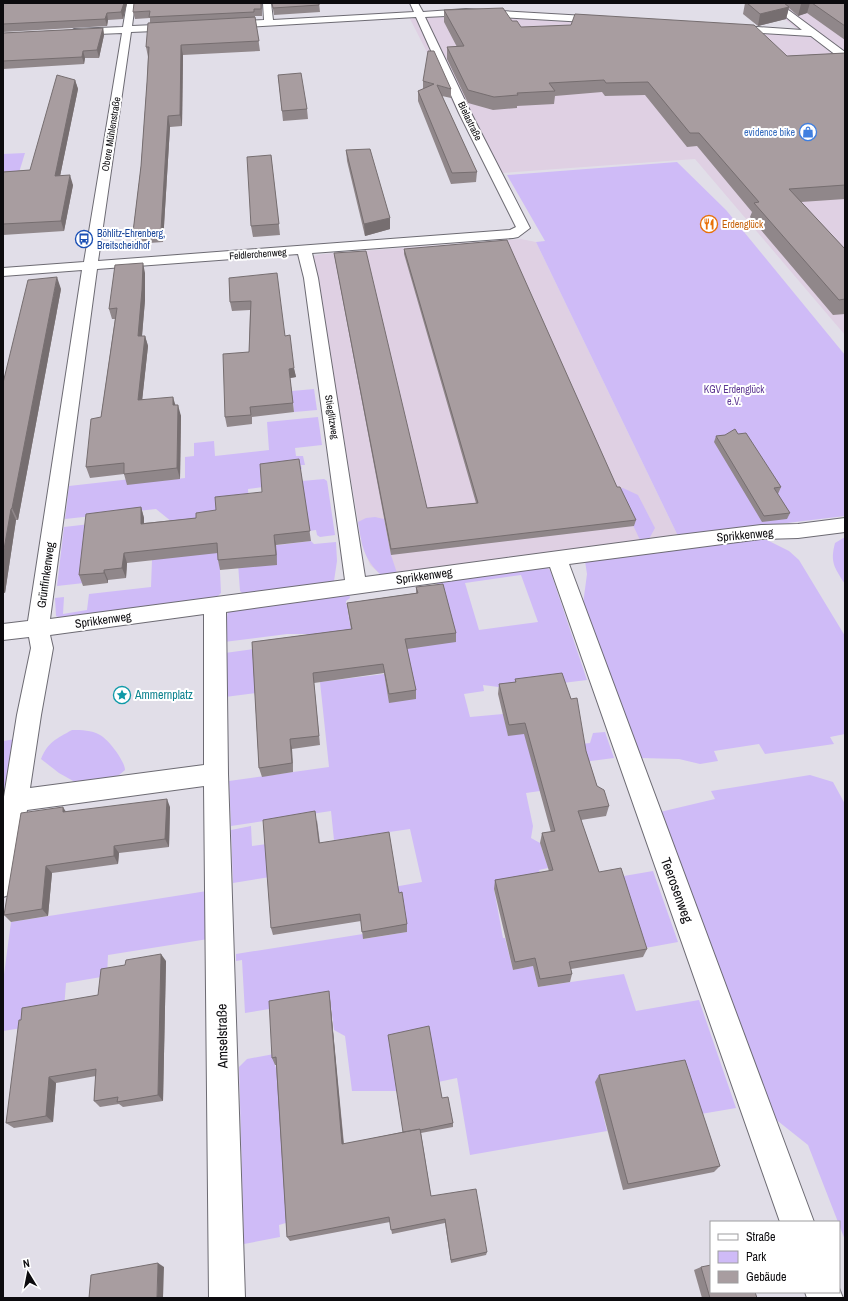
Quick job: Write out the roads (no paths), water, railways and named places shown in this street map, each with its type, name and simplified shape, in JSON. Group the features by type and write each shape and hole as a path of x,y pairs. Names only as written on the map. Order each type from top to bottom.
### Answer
{"street":[{"name":"Obere Mühlenstraße","path":"90,266 131,3"},
{"path":"267,3 269,23"},
{"name":"Bielastraße","path":"414,3 465,113 523,228 513,234"},
{"path":"773,3 845,57"},
{"path":"218,25 466,12 615,21"},
{"path":"62,33 187,27"},
{"path":"718,27 813,33"},
{"name":"Feldlerchenweg","path":"3,272 513,234"},
{"name":"Stieglitzweg","path":"304,250 311,278 356,585"},
{"name":"Grünfinkenweg","path":"3,884 11,807 42,648 38,628 90,266"},
{"name":"Sprikkenweg","path":"3,632 728,536 798,531 845,525"},
{"name":"Teerosenweg","path":"557,558 797,1221"},
{"path":"11,807 216,774 215,605"},
{"name":"Amselstraße","path":"216,774 227,1298"}],"place":[{"name":"evidence bike","path":"808,132"},
{"name":"Erdenglück","path":"709,224"},
{"name":"Böhlitz-Ehrenberg, Breitscheidhof","path":"84,239"},
{"name":"Ammernplatz","path":"122,695"}],"park label":[{"name":"KGV Erdenglück e.V.","path":"734,394"}]}
